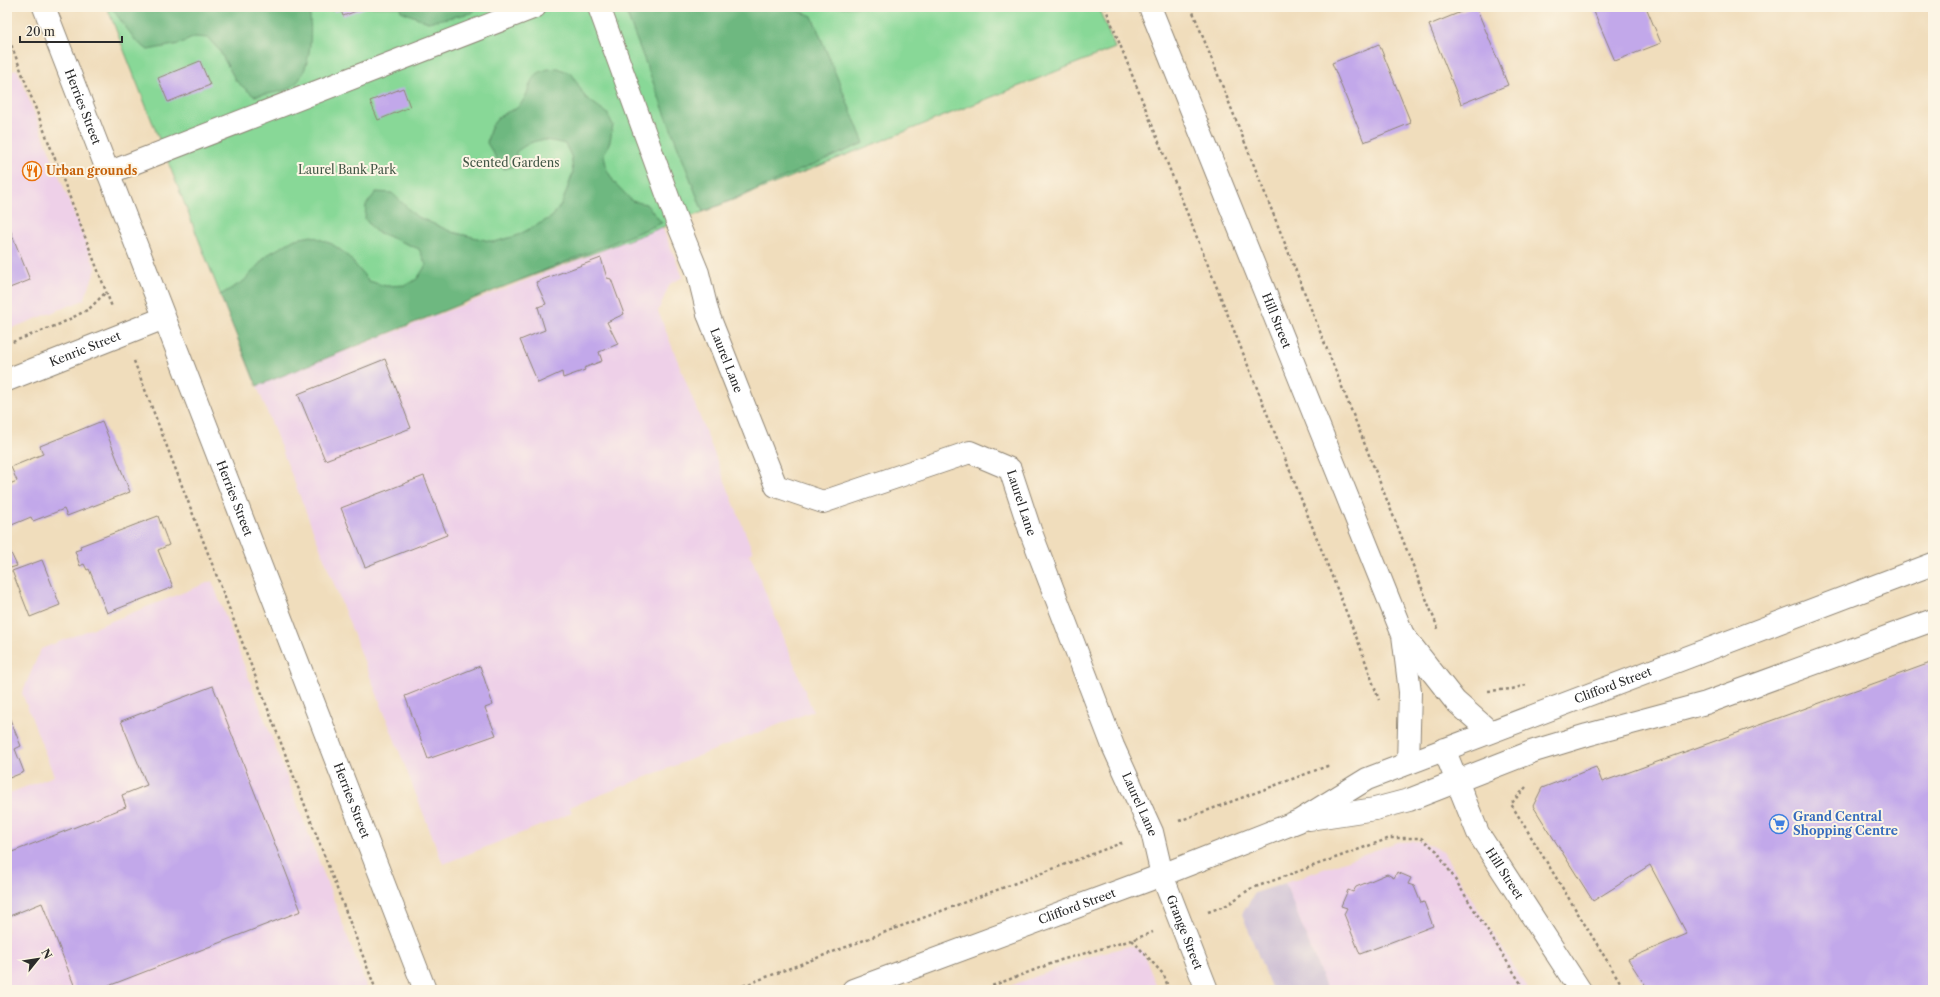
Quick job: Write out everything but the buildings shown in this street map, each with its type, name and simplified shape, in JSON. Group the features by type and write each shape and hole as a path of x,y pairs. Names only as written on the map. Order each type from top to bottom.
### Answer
{"street":[{"name":"Herries Street","path":"44,7 425,990"},
{"path":"108,173 535,7"},
{"name":"Laurel Lane","path":"599,7 698,273 708,314 776,486 823,502 970,452 1010,469 1030,530 1113,746 1152,832 1162,875"},
{"name":"Hill Street","path":"1150,7 1403,635"},
{"name":"Kenric Street","path":"7,380 164,318"},
{"name":"Clifford Street","path":"853,990 1162,875 1299,821 1367,779 1489,731 1933,564"},
{"name":"Clifford Street","path":"1299,821 1375,809 1409,800 1534,751 1587,734 1706,703 1933,620"},
{"path":"1403,635 1455,701 1489,731"},
{"path":"1403,635 1410,692 1408,763"},
{"name":"Hill Street","path":"1444,749 1478,832 1580,990"},
{"name":"Grange Street","path":"1162,875 1207,990"}],"path":[{"path":"1105,7 1356,634 1381,706"},
{"path":"1192,7 1440,632"},
{"path":"7,34 376,990"},
{"path":"7,344 60,324 89,310 106,292"},
{"path":"1483,690 1488,691"},
{"path":"732,990 1335,764"},
{"path":"1530,782 1511,804 1625,990"},
{"path":"1422,838 1437,851 1525,990"},
{"path":"1132,940 1164,975 1170,990"}],"shaded area":[{"name":"Urban grounds","path":"17,69 96,269 84,300 7,330 7,73"},
{"path":"662,227 683,277 670,284 658,311 753,552 750,554 813,711 570,807 572,813 443,864 257,386"},
{"path":"212,581 368,990 7,990 7,794 54,776 22,693 41,649"},
{"path":"1422,841 1443,852 1528,990 1327,990 1285,883 1397,842"},
{"path":"1285,883 1327,990 1272,990 1242,914 1255,893"},
{"path":"1130,946 1142,950 1158,990 1000,990 1093,955"}],"green space":[{"name":"Laurel Bank Park","path":"107,7 1098,7 1115,48 703,212 254,380"},
{"path":"111,7 309,7 310,40 306,64 296,83 288,89 254,96 236,81 219,50 208,38 195,37 179,44 148,50 136,41"},
{"path":"400,7 478,7 472,13 428,22 401,11"},
{"path":"624,7 789,7 812,16 864,143 703,212"},
{"name":"Scented Gardens","path":"558,68 572,74 585,97 607,113 613,125 610,141 604,155 607,170 614,182 632,201 646,204 662,223 257,386 220,295 244,281 267,255 295,239 312,236 332,244 346,254 369,281 386,286 406,285 417,279 426,265 419,249 375,231 365,219 366,205 376,192 392,193 416,216 452,232 494,242 516,236 552,217 562,203 573,173 571,156 565,144 539,140 528,144 516,152 516,166 503,169 487,143 490,130 494,123 505,113 517,108 523,101 534,77 547,70"}],"place":[{"name":"Urban grounds","path":"32,171"},
{"name":"Grand Central Shopping Centre","path":"1779,824"}]}
